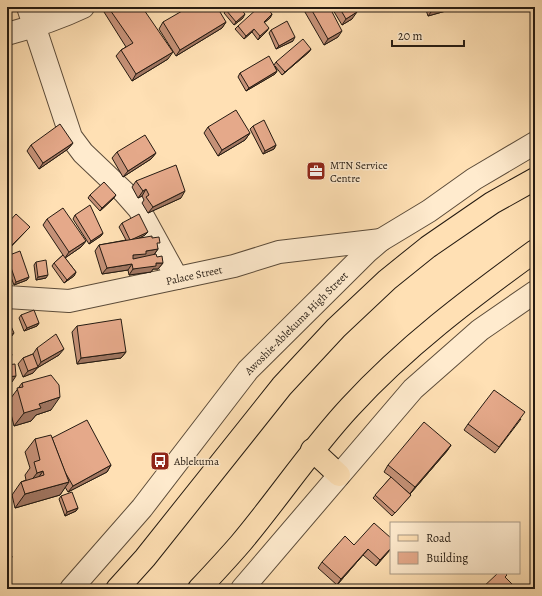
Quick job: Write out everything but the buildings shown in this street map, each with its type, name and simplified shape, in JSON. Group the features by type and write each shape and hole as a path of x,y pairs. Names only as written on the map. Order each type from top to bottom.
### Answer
{"main road":[{"path":"117,589 145,558 282,386 336,328 387,280 428,247 492,203 535,179"},
{"path":"199,589 240,543 312,450 350,406 397,360 457,308 535,251"},
{"path":"312,450 339,475"}],"street":[{"path":"7,34 31,17 66,15 83,7"},
{"path":"31,17 71,138 83,153 124,192 138,209 177,278"},
{"name":"Awoshie-Ablekuma High Street","path":"71,589 142,508 248,370 366,252 381,240 429,211 474,179 535,143"},
{"name":"Palace Street","path":"7,297 69,301 234,266 279,252 381,240"},
{"path":"242,589 413,388 480,330 535,292"}],"place":[{"name":"MTN Service Centre","path":"316,171"},
{"name":"Ablekuma","path":"160,461"}]}
